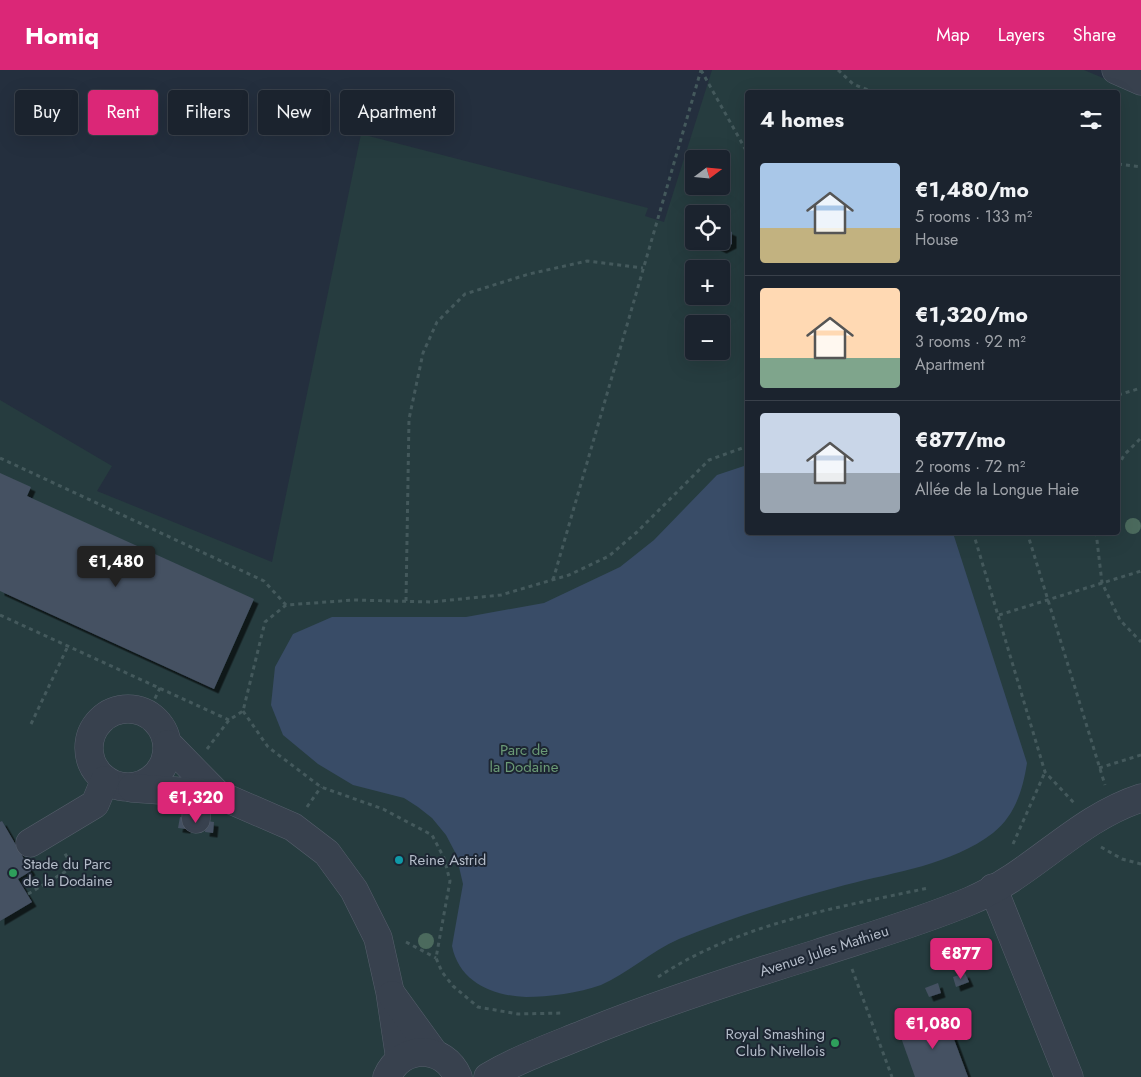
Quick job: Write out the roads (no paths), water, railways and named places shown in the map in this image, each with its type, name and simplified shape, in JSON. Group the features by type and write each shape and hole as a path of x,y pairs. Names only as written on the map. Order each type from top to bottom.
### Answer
{"street":[{"path":"1116,70 1141,81"},
{"path":"132,788 145,784 157,776 164,766 168,744 164,731 156,720 148,713 132,708 122,709 109,714 98,722 91,734 89,748 95,770 105,780 117,786 132,788 200,812 293,827 326,853 354,890 378,938 390,992 393,1068 421,1051 449,1066 490,1076"},
{"path":"168,744 192,767 200,812"},
{"path":"41,837 95,804 105,780"},
{"name":"Avenue Jules Mathieu","path":"490,1076 626,1017 910,924 972,900 1017,874 1074,832 1112,809 1141,798"},
{"path":"993,888 1069,1077"},
{"path":"390,992 449,1066"}],"water":[{"path":"745,466 745,535 954,535 1027,763 1017,801 1001,826 977,844 959,853 922,866 845,885 720,923 669,944 601,985 564,994 526,997 502,994 490,990 479,985 462,969 452,946 463,884 456,854 446,835 432,818 404,798 353,785 318,764 283,735 271,705 275,667 293,634 332,617 466,617 544,603 620,567 654,540 717,475"}],"place":[{"name":"Reine Astrid","path":"399,860"},
{"name":"Stade du Parc de la Dodaine","path":"13,873"},
{"name":"Royal Smashing Club Nivellois","path":"835,1043"}],"park label":[{"name":"Parc de la Dodaine","path":"524,758"}]}
